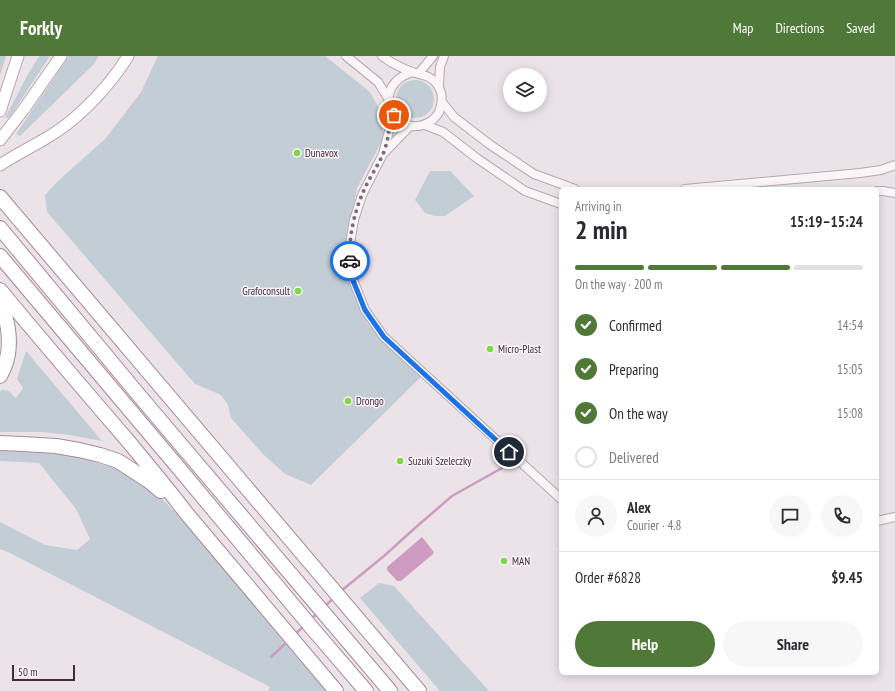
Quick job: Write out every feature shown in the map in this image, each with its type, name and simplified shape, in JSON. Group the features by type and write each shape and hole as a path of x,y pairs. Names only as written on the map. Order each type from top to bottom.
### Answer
{"highway":[{"path":"0,197 419,691"},
{"path":"0,228 143,400 390,691"},
{"path":"0,256 366,691"},
{"path":"0,290 166,486 187,514 336,691"},
{"path":"0,304 9,333 9,348 6,364 0,376"},
{"path":"0,444 56,446 93,453 118,461 149,481 187,514"}],"main road":[{"path":"0,112 18,56"},
{"path":"0,140 24,109 61,56"},
{"path":"1,164 57,132 80,113 102,91 128,56"}],"street":[{"path":"346,56 378,82 389,100"},
{"path":"382,56 388,61 415,73 429,77 436,82 441,92 442,102 440,112 435,118 425,125 410,126 400,122 390,109"},
{"path":"433,56 415,73 399,79 393,85 390,93 390,127 383,154 362,195 354,220 349,250 352,278 365,310 384,337 559,497"},
{"path":"439,86 440,67 444,56"},
{"path":"442,102 454,117 489,144 534,174 570,187"},
{"path":"425,125 443,132 478,159 525,191 559,203"},
{"path":"383,154 410,126"},
{"path":"707,187 860,173 881,170 895,165"},
{"path":"879,191 895,193"},
{"path":"879,521 895,517"}],"shaded area":[{"path":"0,56 6,56 0,75"},
{"path":"39,56 50,56 9,118 5,118 26,78"},
{"path":"69,56 99,56 94,64 20,136 16,134"},
{"path":"158,56 325,56 370,92 383,116 383,139 357,188 346,247 353,293 367,323 389,348 421,377 311,485 285,474 263,454 231,418 228,405 221,395 195,384 47,212 45,195 58,181 105,139 141,92"},
{"path":"415,80 428,86 434,99 428,112 415,118 402,112 396,99 402,86"},
{"path":"430,171 450,171 474,196 445,216 435,216 425,213 415,200"},
{"path":"26,351 102,441 42,432 0,432 0,392 2,390 9,391 16,398 23,388 17,379"},
{"path":"0,451 70,455 131,473 147,484 182,519 329,691 268,691 270,687 0,549 0,522 45,545 77,550 90,539 76,509 39,463 0,461"},
{"path":"422,537 434,552 433,554 401,581 397,581 387,570 387,567"},
{"path":"379,583 394,586 489,691 440,691 360,598"}],"waterway":[{"path":"341,591 384,556 452,496 502,468"},
{"path":"325,606 335,597"},
{"path":"310,620 319,612"},
{"path":"294,635 304,626"},
{"path":"271,657 288,641"}],"way so far":[{"path":"350,261 349,250 358,206 383,154 390,127 390,109 394,115"}],"place":[{"name":"Dunavox","path":"297,153"},
{"name":"Grafoconsult","path":"298,291"},
{"name":"Micro-Plast","path":"490,349"},
{"name":"Drongo","path":"348,401"},
{"name":"Suzuki Szeleczky","path":"400,461"},
{"name":"MAN","path":"504,561"}],"route":[{"path":"350,261 352,278 365,310 384,337 509,452"}]}
